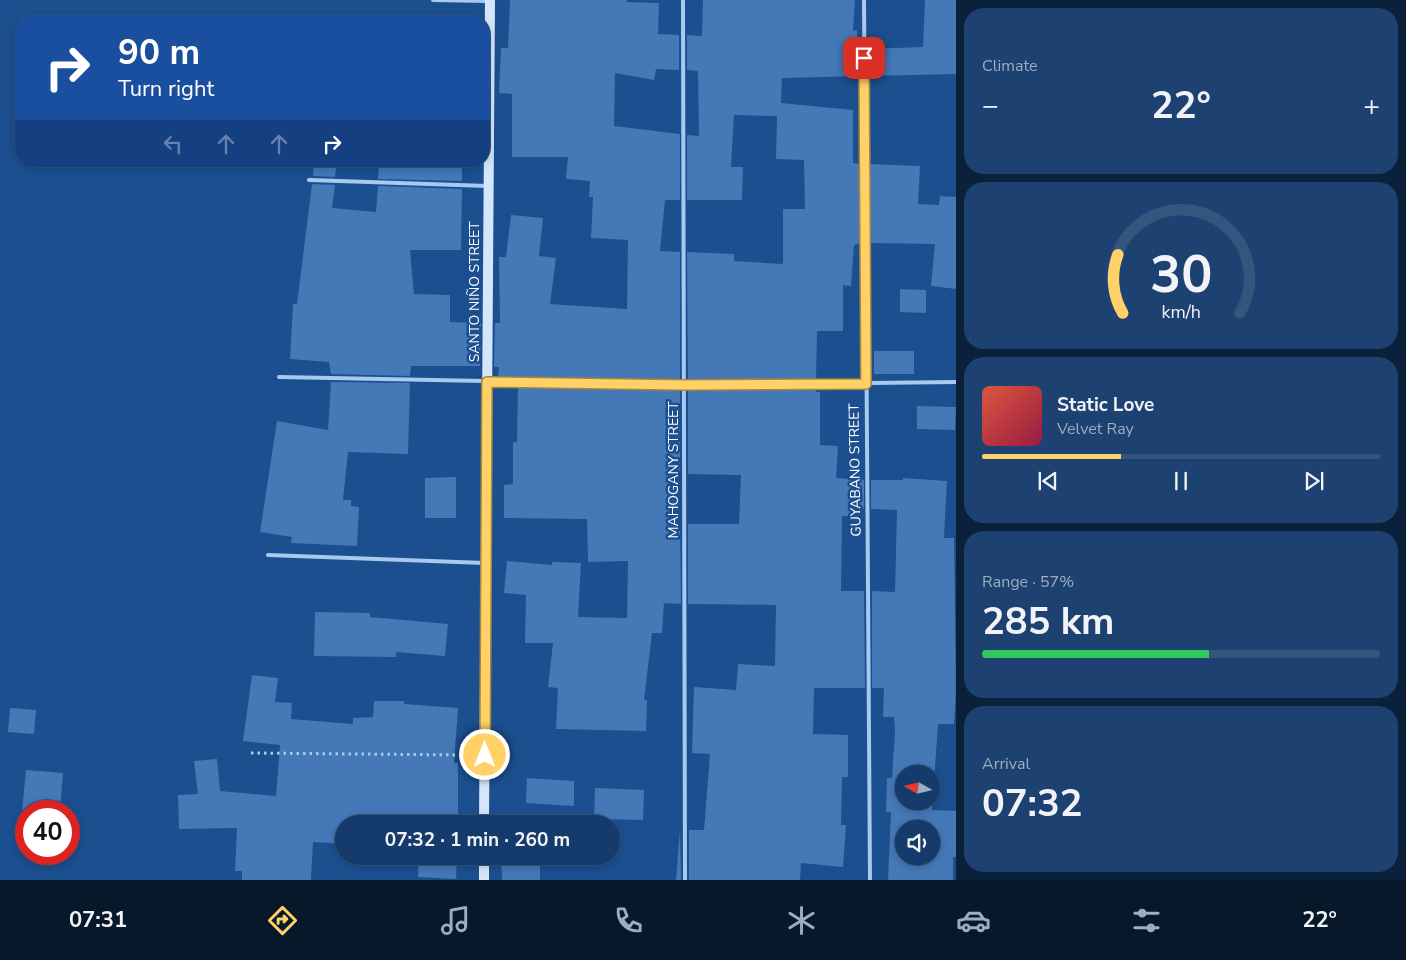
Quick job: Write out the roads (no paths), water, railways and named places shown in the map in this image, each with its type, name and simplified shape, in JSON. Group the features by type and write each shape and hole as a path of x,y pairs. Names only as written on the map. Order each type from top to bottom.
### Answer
{"street":[{"name":"SANTO NIÑO STREET","path":"490,1 490,15"},
{"name":"SANTO NIÑO STREET","path":"484,815 488,167"},
{"path":"484,865 484,880"}],"lane":[{"path":"432,0 490,1"},
{"name":"MAHOGANY STREET","path":"683,0 686,880"},
{"name":"GUYABANO STREET","path":"864,0 870,880"},
{"path":"309,180 488,186"},
{"path":"279,377 684,385 956,382"},
{"path":"268,555 486,564"}]}
